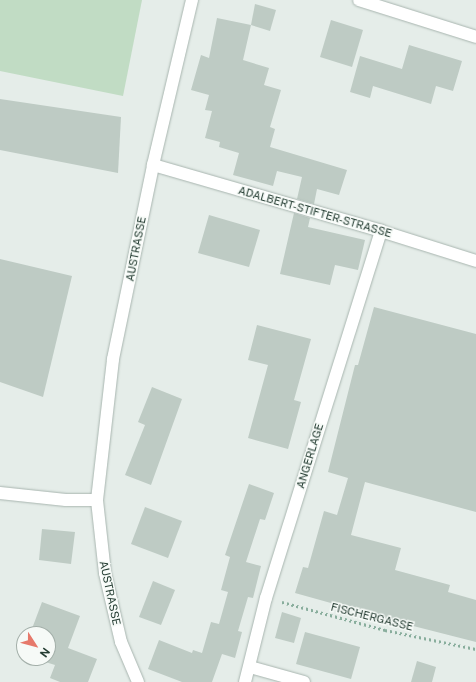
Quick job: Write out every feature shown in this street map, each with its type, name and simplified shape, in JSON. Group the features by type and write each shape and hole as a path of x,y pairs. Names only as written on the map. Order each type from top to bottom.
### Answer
{"street":[{"name":"AUSTRASSE","path":"138,682 121,642 105,573 97,500 114,359 153,165 192,0"},
{"path":"359,0 475,33"},
{"name":"ADALBERT-STIFTER-STRASSE","path":"153,165 381,231 476,261"},
{"name":"ANGERLAGE","path":"245,682 250,667 266,598 381,231"},
{"path":"0,493 66,500 97,500"},
{"path":"250,667 304,682"}],"path":[{"name":"FISCHERGASSE","path":"266,598 385,630 476,649"}],"green space":[{"path":"0,0 142,0 123,96 0,71"}],"building":[{"path":"255,4 276,10 270,31 251,25"},
{"path":"217,18 251,25 243,60 269,68 264,85 281,90 270,127 275,129 270,147 347,170 339,195 317,189 314,204 297,199 302,177 277,171 273,186 233,175 239,153 219,147 220,142 205,138 212,111 205,110 209,95 191,90 201,55 209,58"},
{"path":"331,20 363,30 352,67 320,57"},
{"path":"409,45 462,61 453,91 436,86 431,104 373,86 370,98 350,92 360,56 402,69"},
{"path":"0,99 121,117 118,173 0,150"},
{"path":"294,213 310,218 308,227 365,240 358,270 335,265 330,285 280,274"},
{"path":"209,215 260,230 249,267 198,253"},
{"path":"0,259 72,276 43,397 0,382"},
{"path":"374,307 476,334 476,512 365,482 351,535 401,548 395,570 450,585 448,592 476,600 476,642 374,616 375,613 339,603 338,605 295,593 303,567 308,568 324,511 337,515 348,478 328,472 355,365 358,365"},
{"path":"257,325 311,339 294,400 301,402 288,449 248,438 268,365 248,360"},
{"path":"152,387 182,399 151,485 125,475 145,425 138,422"},
{"path":"249,484 274,493 265,520 260,519 246,562 261,566 253,598 248,597 238,631 242,632 235,658 222,654 212,682 182,682 148,669 159,640 192,653 193,650 202,653 211,622 219,624 228,592 221,590 230,557 225,555"},
{"path":"145,507 182,521 168,558 131,544"},
{"path":"42,529 75,532 71,564 39,560"},
{"path":"153,581 175,590 161,625 139,617"},
{"path":"42,602 80,616 68,648 97,659 88,682 60,682 50,678 55,666 56,666 56,626 33,626"},
{"path":"282,612 301,618 294,643 275,638"},
{"path":"305,632 360,647 351,679 296,664"},
{"path":"417,661 436,667 432,682 411,682"}]}
